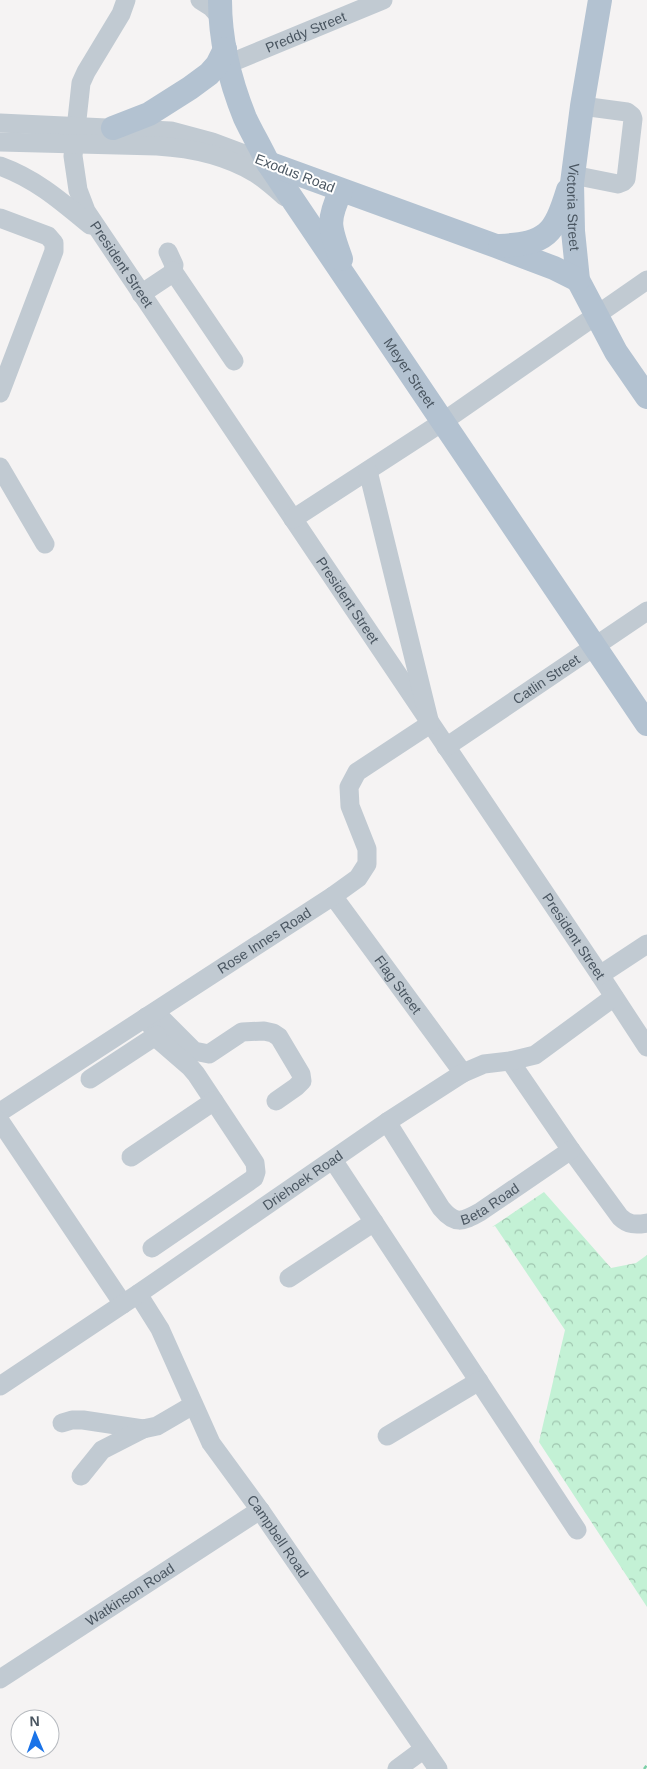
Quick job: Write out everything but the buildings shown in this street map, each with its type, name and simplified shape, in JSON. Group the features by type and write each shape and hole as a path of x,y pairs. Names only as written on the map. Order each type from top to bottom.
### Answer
{"main road":[{"name":"Victoria Street","path":"600,0 582,106 573,179 573,231 578,280 616,352 647,397"},
{"name":"Meyer Street","path":"220,8 226,57 245,118 268,163 647,724"},
{"path":"112,128 150,114 209,74 226,57"},
{"name":"Exodus Road","path":"268,163 496,246 554,268 578,280"},
{"path":"496,246 522,244 543,237 554,224 573,179"},
{"path":"341,190 332,210 331,226 333,239 351,287"}],"street":[{"name":"President Street","path":"126,0 81,84 73,156 78,190 86,211 600,975 647,1048"},
{"path":"200,0 211,7 220,8"},
{"name":"Preddy Street","path":"226,57 383,0"},
{"path":"573,179 618,184 626,179 632,116 627,112 582,106"},
{"name":"Exodus Road","path":"0,123 196,150 227,160 255,174 298,208"},
{"name":"Exodus Road","path":"0,142 112,128 170,131 212,142 268,163"},
{"path":"0,166 21,174 47,190 101,233"},
{"path":"0,218 48,236 54,243 54,251 0,393"},
{"path":"168,252 177,276 234,361"},
{"path":"144,298 171,274 177,276"},
{"path":"293,519 444,421 647,280"},
{"path":"0,467 45,544"},
{"path":"368,472 430,724"},
{"name":"Catlin Street","path":"446,747 647,611"},
{"name":"Rose Innes Road","path":"0,1112 358,878 367,864 367,848 350,806 348,787 357,772 430,724"},
{"name":"Flag Street","path":"333,896 463,1073"},
{"path":"600,975 647,944"},
{"name":"Driehoek Road","path":"0,1386 387,1122 463,1073 484,1064 510,1061 535,1055 614,997"},
{"path":"151,1014 160,1041 190,1067 256,1163 254,1178 152,1248"},
{"path":"151,1014 194,1051 201,1054 209,1054 242,1032 264,1031 273,1033 278,1037 301,1074 302,1081 276,1101"},
{"path":"90,1079 157,1034"},
{"path":"510,1061 571,1150 625,1222 632,1224 647,1223"},
{"path":"131,1157 214,1101"},
{"name":"Campbell Road","path":"0,1121 130,1299 160,1329 211,1443 260,1510 438,1769"},
{"name":"Beta Road","path":"387,1122 441,1208 449,1217 456,1220 467,1220 571,1150"},
{"path":"333,1160 577,1530"},
{"path":"289,1278 374,1222"},
{"path":"388,1436 479,1381"},
{"path":"81,1476 102,1450 143,1429 157,1426 194,1405"},
{"path":"62,1423 72,1420 83,1420 143,1429"},
{"name":"Watkinson Road","path":"0,1679 260,1510"},
{"path":"397,1769 424,1749"}],"path":[{"path":"644,1769 647,1765"}],"green space":[{"path":"544,1192 611,1268 636,1263 647,1255 647,1607 539,1442 565,1330 495,1226 492,1227"}]}
